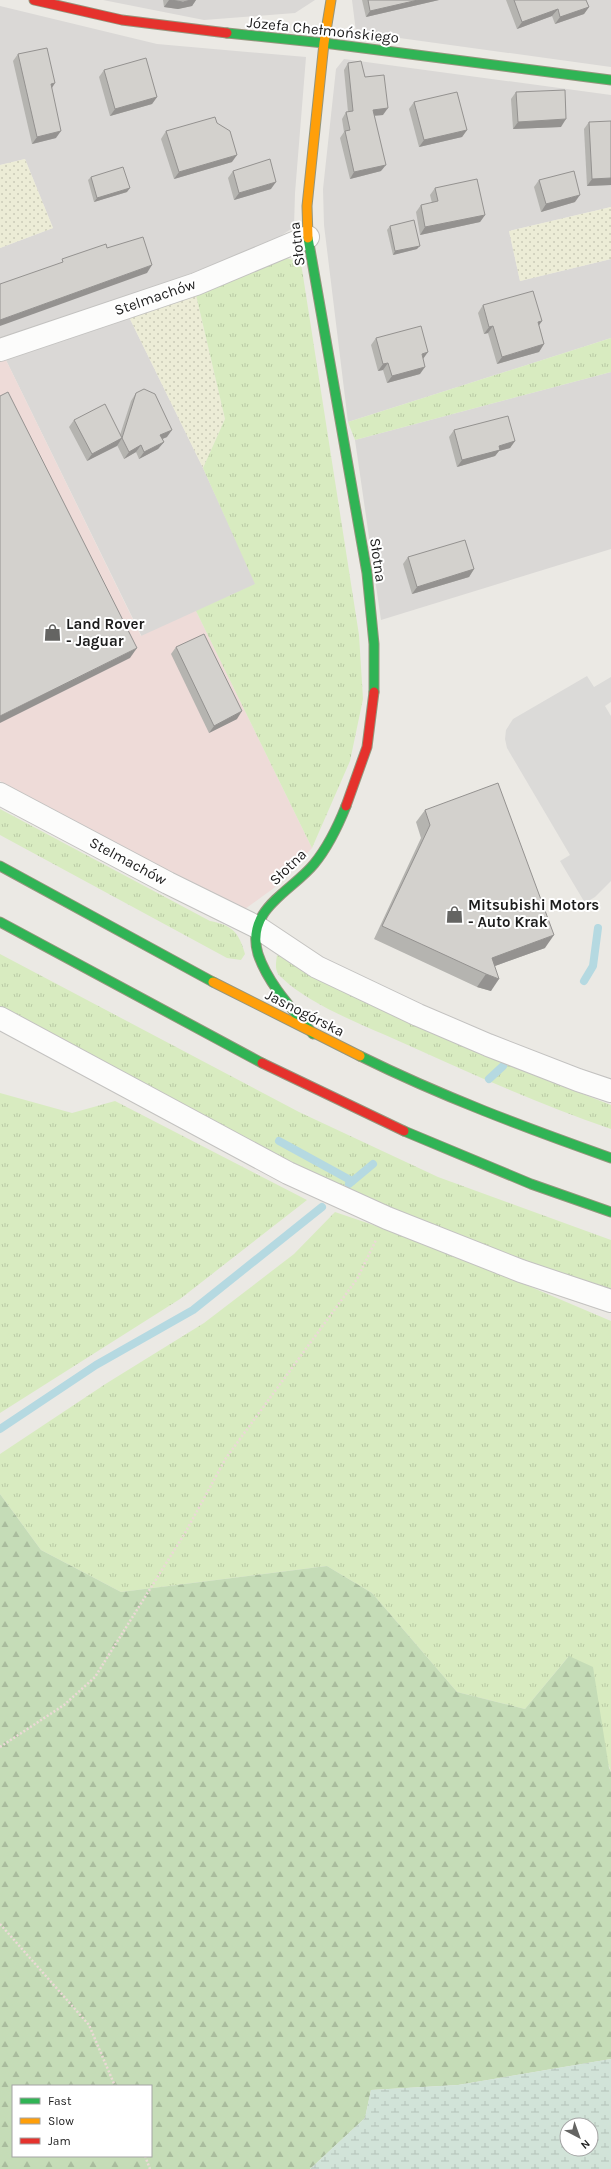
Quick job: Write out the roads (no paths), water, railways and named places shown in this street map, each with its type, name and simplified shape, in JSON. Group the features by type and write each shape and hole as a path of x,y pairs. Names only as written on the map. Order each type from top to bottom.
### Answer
{"street":[{"name":"Józefa Chełmońskiego","path":"34,0 122,20 160,26 243,36 324,42 611,80"},
{"name":"Słotna","path":"257,927 270,904 313,865 331,838 351,793 367,746 375,698 373,626 361,534 308,237 307,206 324,42 331,0"},
{"name":"Stelmachów","path":"0,350 196,284 308,237"},
{"name":"Stelmachów","path":"0,794 168,883 257,927 316,967 418,1015 571,1078 611,1091"},
{"name":"Jasnogórska","path":"0,866 313,1034 466,1105 611,1158"},
{"path":"0,922 188,1024 359,1111 495,1172 611,1212"},
{"path":"257,927 256,940 268,975 280,994 313,1034"},
{"path":"0,1018 288,1173 387,1218 521,1271 611,1301"}],"waterway":[{"path":"584,981 593,966 598,928"},
{"path":"489,1079 503,1066"},
{"path":"279,1141 352,1181"},
{"path":"349,1184 373,1164"},
{"path":"0,1429 96,1365 193,1310 322,1207"}],"place":[{"name":"Land Rover - Jaguar","path":"53,633"},
{"name":"Mitsubishi Motors - Auto Krak","path":"455,914"}]}
